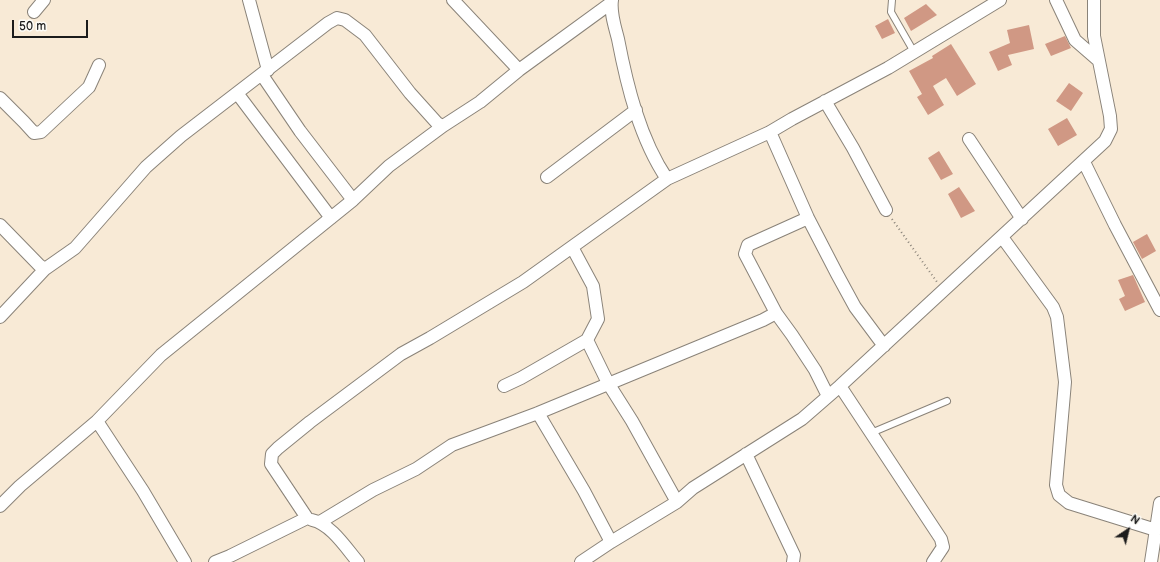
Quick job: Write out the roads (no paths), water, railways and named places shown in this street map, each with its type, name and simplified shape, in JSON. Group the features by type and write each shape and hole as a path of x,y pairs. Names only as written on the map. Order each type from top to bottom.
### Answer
{"street":[{"path":"34,12 44,0"},
{"path":"249,0 265,72 300,131 353,200"},
{"path":"453,0 518,70"},
{"path":"358,562 340,540 320,522 307,518 271,464 272,454 278,448 310,422 401,354 523,282 667,179 770,132 888,68 1000,0"},
{"path":"1056,0 1075,40 1098,60"},
{"path":"581,562 610,542 677,502 693,488 802,419 884,346 1105,141 1111,129 1110,116 1094,36 1094,0"},
{"path":"0,506 20,486 97,421 162,355 353,200 389,166 443,126 480,102 518,70 612,2 626,78 647,142 667,179"},
{"path":"0,317 45,269 75,248 146,168 181,136 328,23 337,18 345,20 365,35 410,93 437,123 443,126"},
{"path":"0,98 34,133 41,132 89,87 99,65"},
{"path":"237,93 331,218"},
{"path":"825,101 853,148 886,210"},
{"path":"547,177 636,110"},
{"path":"770,132 808,218 855,307 884,346"},
{"path":"969,139 1022,219"},
{"path":"1084,162 1115,225 1160,310"},
{"path":"808,218 748,245 746,254 776,313 815,370 828,396"},
{"path":"0,225 39,265 45,269"},
{"path":"1002,237 1053,307 1057,317 1065,382 1056,485 1059,496 1070,503 1156,530"},
{"path":"504,386 521,378 587,340 598,320 593,286 572,247"},
{"path":"320,522 373,490 416,469 452,445 538,413 763,320 776,313"},
{"path":"587,340 608,383 632,421 677,502"},
{"path":"840,386 941,539 943,547 933,562"},
{"path":"538,413 584,491 610,542"},
{"path":"97,421 143,491 185,562"},
{"path":"746,454 794,555 793,562"},
{"path":"1152,561 1160,503"},
{"path":"215,562 307,518"}],"lane":[{"path":"892,0 891,12 914,52"},
{"path":"871,433 947,401"}]}
